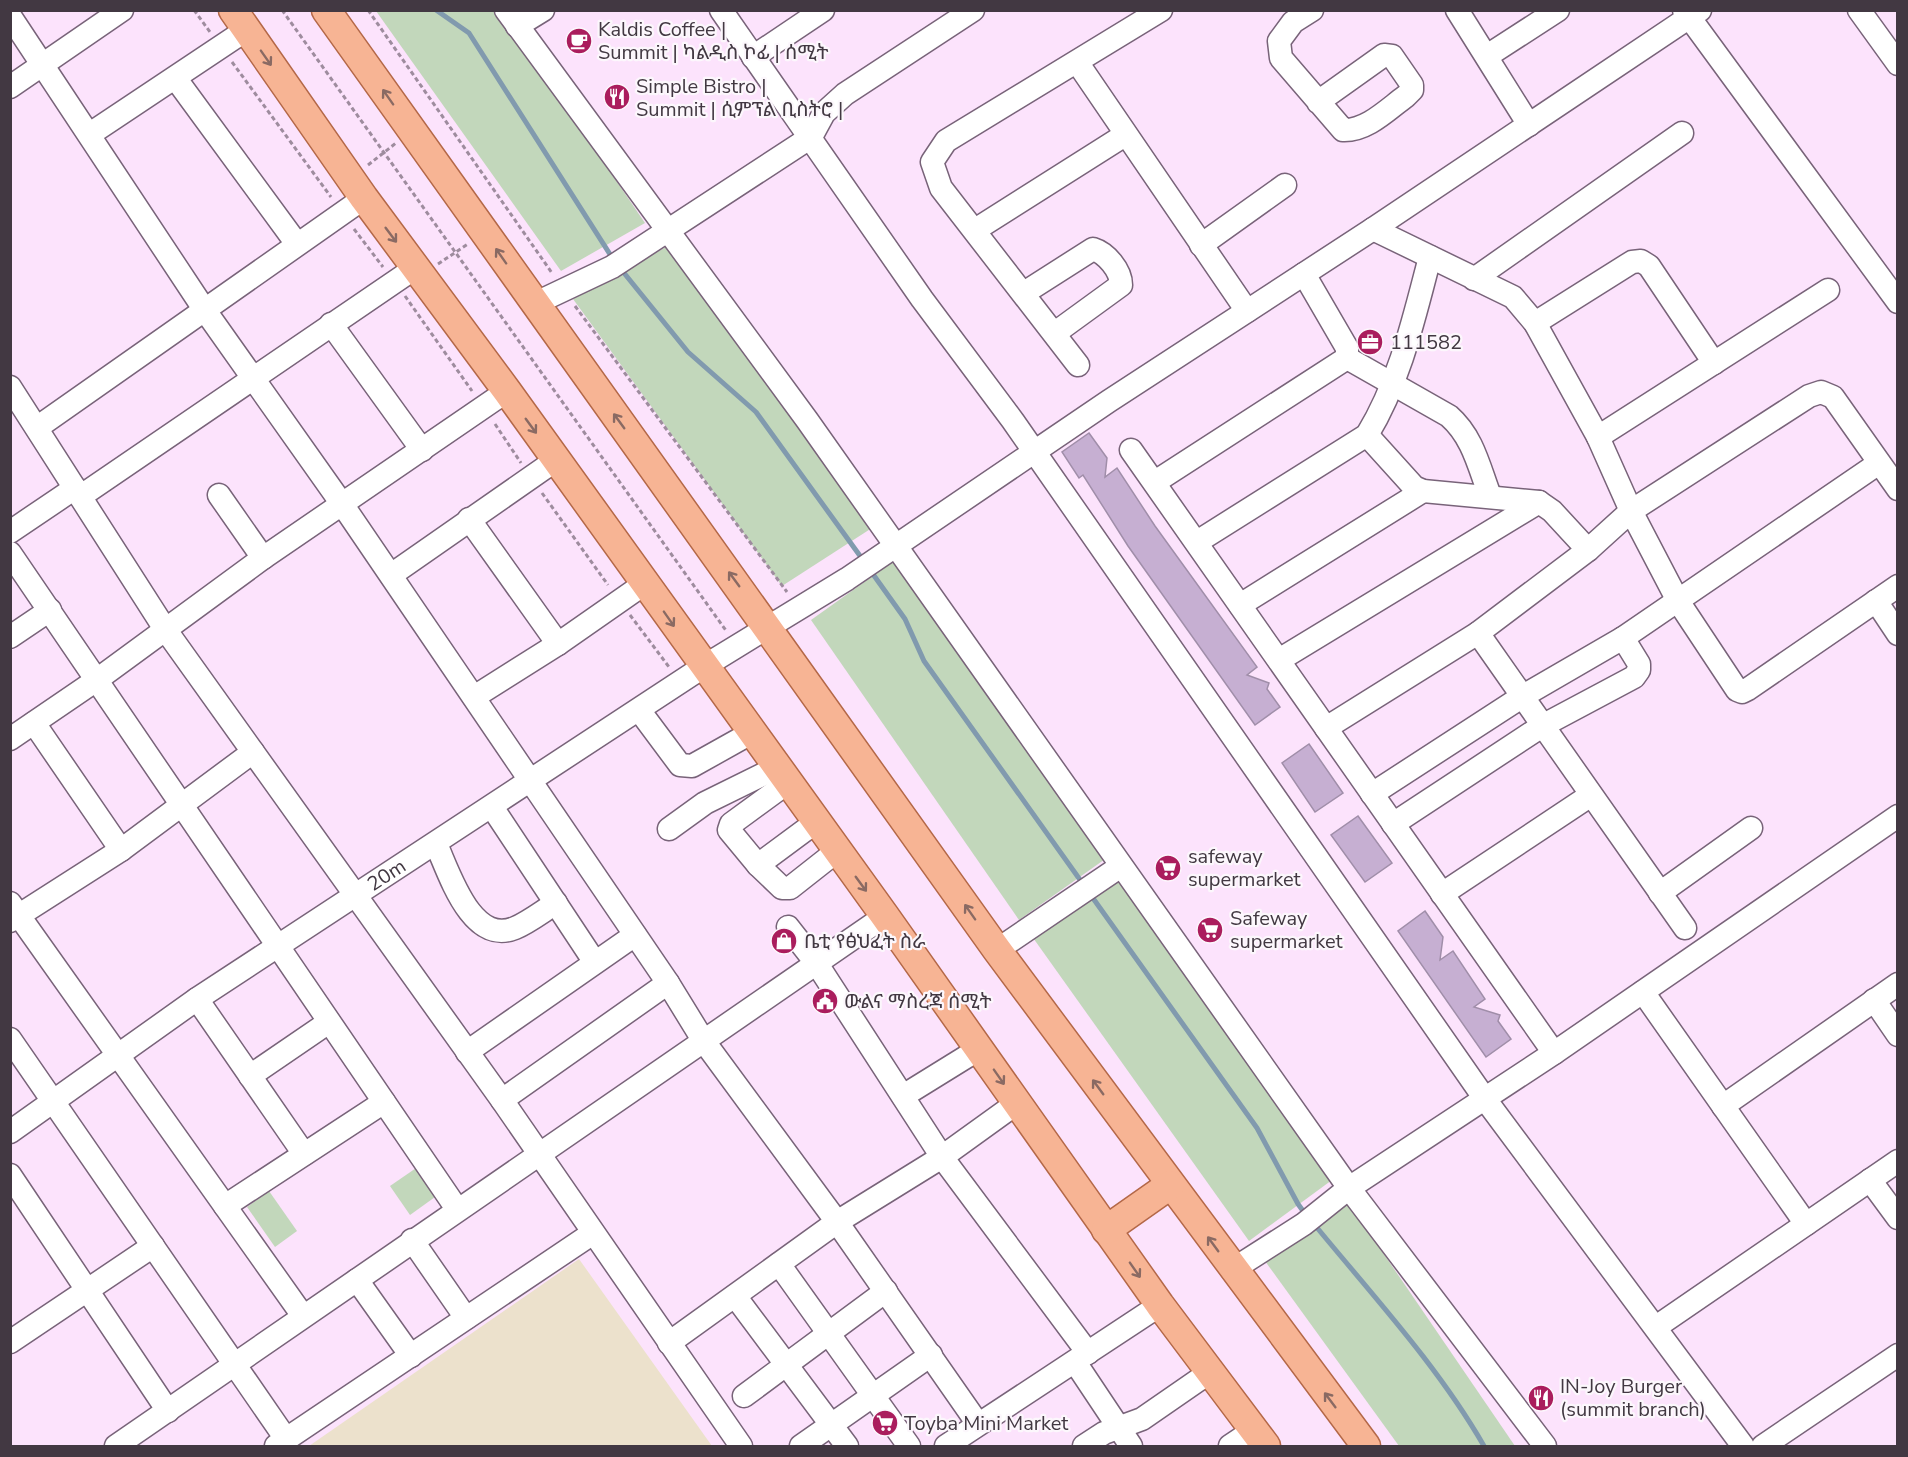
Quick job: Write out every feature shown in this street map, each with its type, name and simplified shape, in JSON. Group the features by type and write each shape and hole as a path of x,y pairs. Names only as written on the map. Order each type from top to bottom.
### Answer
{"main road":[{"path":"326,10 997,950 1232,1270 1366,1446"},
{"path":"240,20 352,196 410,275 507,391 703,667 885,916 1106,1230 1260,1438"},
{"path":"1106,1230 1170,1185"}],"street":[{"path":"10,87 122,10"},
{"path":"543,10 512,18 807,420 886,552 1121,866 1349,1188 1545,1446"},
{"path":"721,10 1485,1099 1743,1446"},
{"path":"753,57 823,10"},
{"path":"534,304 620,261 811,137 824,113 845,94 973,10"},
{"path":"1078,365 941,188 932,162 946,141 1161,10"},
{"path":"1312,10 1293,22 1279,41 1281,58 1318,102"},
{"path":"1487,56 1558,10"},
{"path":"1859,10 1898,64"},
{"path":"1458,11 1529,125"},
{"path":"1691,13 1898,303"},
{"name":"20m","path":"10,1132 197,999 703,667 847,579 1033,452 1529,125 1691,13"},
{"path":"10,16 204,309 342,504 532,781 704,1040 837,1222 978,1424"},
{"path":"90,134 221,47 240,20"},
{"path":"1077,62 1246,311"},
{"path":"176,79 297,244"},
{"path":"1474,279 1682,133"},
{"path":"975,230 1125,135"},
{"path":"1201,245 1285,185"},
{"path":"38,427 297,244 352,196"},
{"path":"1373,229 1513,297 1535,323 1598,437 1631,512 1678,601 1737,690 1742,692 1898,586"},
{"path":"1024,293 1093,249 1103,252 1121,277 1121,285 1054,333"},
{"path":"1197,542 1367,435 1381,412 1407,345 1430,257"},
{"path":"1535,323 1632,262 1641,261 1649,266 1714,363"},
{"path":"1304,274 1347,348 1347,358"},
{"path":"10,532 78,492 410,275"},
{"path":"1598,437 1828,290"},
{"path":"332,324 422,450"},
{"path":"1347,358 1449,416 1461,427 1469,439 1490,496"},
{"path":"1155,482 1347,358"},
{"path":"10,387 38,427 165,629 502,1100 741,1446"},
{"path":"10,739 98,679 263,558 507,391"},
{"path":"1326,728 1478,633 1588,550 1631,512 1809,396 1821,392 1833,398 1898,489"},
{"path":"1367,435 1414,486 1423,491 1539,502 1552,511 1588,550"},
{"path":"1131,450 1554,1053"},
{"path":"391,575 556,460"},
{"path":"1372,794 1523,696 1623,638 1879,463"},
{"path":"1240,605 1423,491"},
{"path":"219,495 263,558"},
{"path":"1279,660 1539,502"},
{"path":"469,519 558,644"},
{"path":"10,553 98,679 181,807 458,1209"},
{"path":"474,697 558,644 644,584"},
{"path":"1876,601 1898,634"},
{"path":"10,637 51,610"},
{"path":"1478,633 1685,928"},
{"path":"1393,824 1542,726 1634,677 1639,670 1639,664 1623,638"},
{"path":"639,710 680,765 692,766 751,733"},
{"path":"34,723 122,850"},
{"path":"253,753 122,850 13,913 119,1055 303,1316"},
{"path":"669,829 705,803 782,776"},
{"path":"782,776 731,824 729,830 758,865 782,888 790,888 837,851"},
{"path":"1442,894 1591,795"},
{"path":"492,807 594,961"},
{"path":"1232,1270 1304,1224 1349,1188 1554,1053 1896,820"},
{"path":"758,865 816,822"},
{"path":"1660,892 1751,828"},
{"path":"436,844 463,903 479,922 497,930 514,928 556,903"},
{"path":"997,950 1121,866"},
{"path":"116,1446 885,916"},
{"path":"788,927 817,964 942,1157 1081,1358 1125,1437"},
{"path":"467,1052 594,961 635,935"},
{"path":"502,1100 668,983"},
{"path":"1723,1106 1898,984"},
{"path":"1643,992 1806,1224"},
{"path":"197,999 304,1154"},
{"path":"1874,1000 1898,1035"},
{"path":"250,1076 329,1022"},
{"path":"10,1039 234,1364 281,1443 593,1233"},
{"path":"903,1096 979,1049"},
{"path":"225,1206 384,1102"},
{"path":"669,1343 837,1222 942,1157 1017,1103"},
{"path":"1656,1327 1898,1161"},
{"path":"10,1175 168,1411"},
{"path":"1870,1180 1898,1218"},
{"path":"412,1240 466,1318"},
{"path":"10,1342 153,1245"},
{"path":"779,1264 909,1446"},
{"path":"357,1280 411,1356"},
{"path":"744,1396 886,1291"},
{"path":"735,1296 848,1446"},
{"path":"946,1446 1160,1305"},
{"path":"801,1446 931,1355"},
{"path":"1763,1446 1898,1355"},
{"path":"1125,1437 1142,1419 1210,1372"},
{"path":"1084,1446 1104,1433 1125,1437"},
{"path":"1230,1446 1260,1438"}],"path":[{"path":"194,10 221,47 352,196 410,275 483,407 680,683"},
{"path":"282,10 737,646"},
{"path":"368,10 564,290 799,608"},
{"path":"352,196 384,153 412,132"},
{"path":"410,275 484,234"}],"shaded area":[{"path":"579,1259 712,1446 309,1446"}],"green space":[{"path":"376,11 501,11 645,223 561,271"},
{"path":"666,247 875,526 782,586 573,299"},
{"path":"898,558 1108,857 1019,920 811,620"},
{"path":"1116,876 1332,1180 1249,1241 1031,935"},
{"path":"422,1164 442,1192 410,1215 390,1186"},
{"path":"269,1191 297,1231 275,1247 247,1207"},
{"path":"1349,1203 1515,1446 1399,1446 1265,1261"}],"building":[{"path":"1089,433 1107,458 1105,477 1117,468 1155,526 1257,667 1247,675 1269,683 1267,689 1280,707 1255,725 1128,546 1083,475 1079,478 1062,452"},
{"path":"1309,744 1343,793 1315,812 1282,763"},
{"path":"1358,816 1392,863 1365,882 1331,835"},
{"path":"1425,911 1443,937 1440,960 1453,951 1485,999 1474,1007 1500,1015 1498,1021 1511,1039 1486,1057 1398,931"}],"waterway":[{"path":"436,10 469,33 613,259"},
{"path":"620,268 688,352 756,412 863,560"},
{"path":"870,570 905,619 924,661 1083,884"},
{"path":"1090,894 1257,1128 1306,1215"},
{"path":"1314,1224 1426,1360 1466,1416 1484,1446"}],"place":[{"name":"Kaldis Coffee | Summit | ካልዲስ ኮፊ | ሰሚት","path":"579,41"},
{"name":"Simple Bistro | Summit | ሲምፕል ቢስትሮ |","path":"617,97"},
{"name":"111582","path":"1370,342"},
{"name":"safeway supermarket","path":"1168,868"},
{"name":"Safeway supermarket","path":"1210,930"},
{"name":"ቤቲ የፅህፈት ስራ","path":"784,941"},
{"name":"ውልና ማስረጃ ሰሚት","path":"825,1001"},
{"name":"IN-Joy Burger (summit branch)","path":"1541,1398"},
{"name":"Toyba Mini Market","path":"885,1423"}]}
